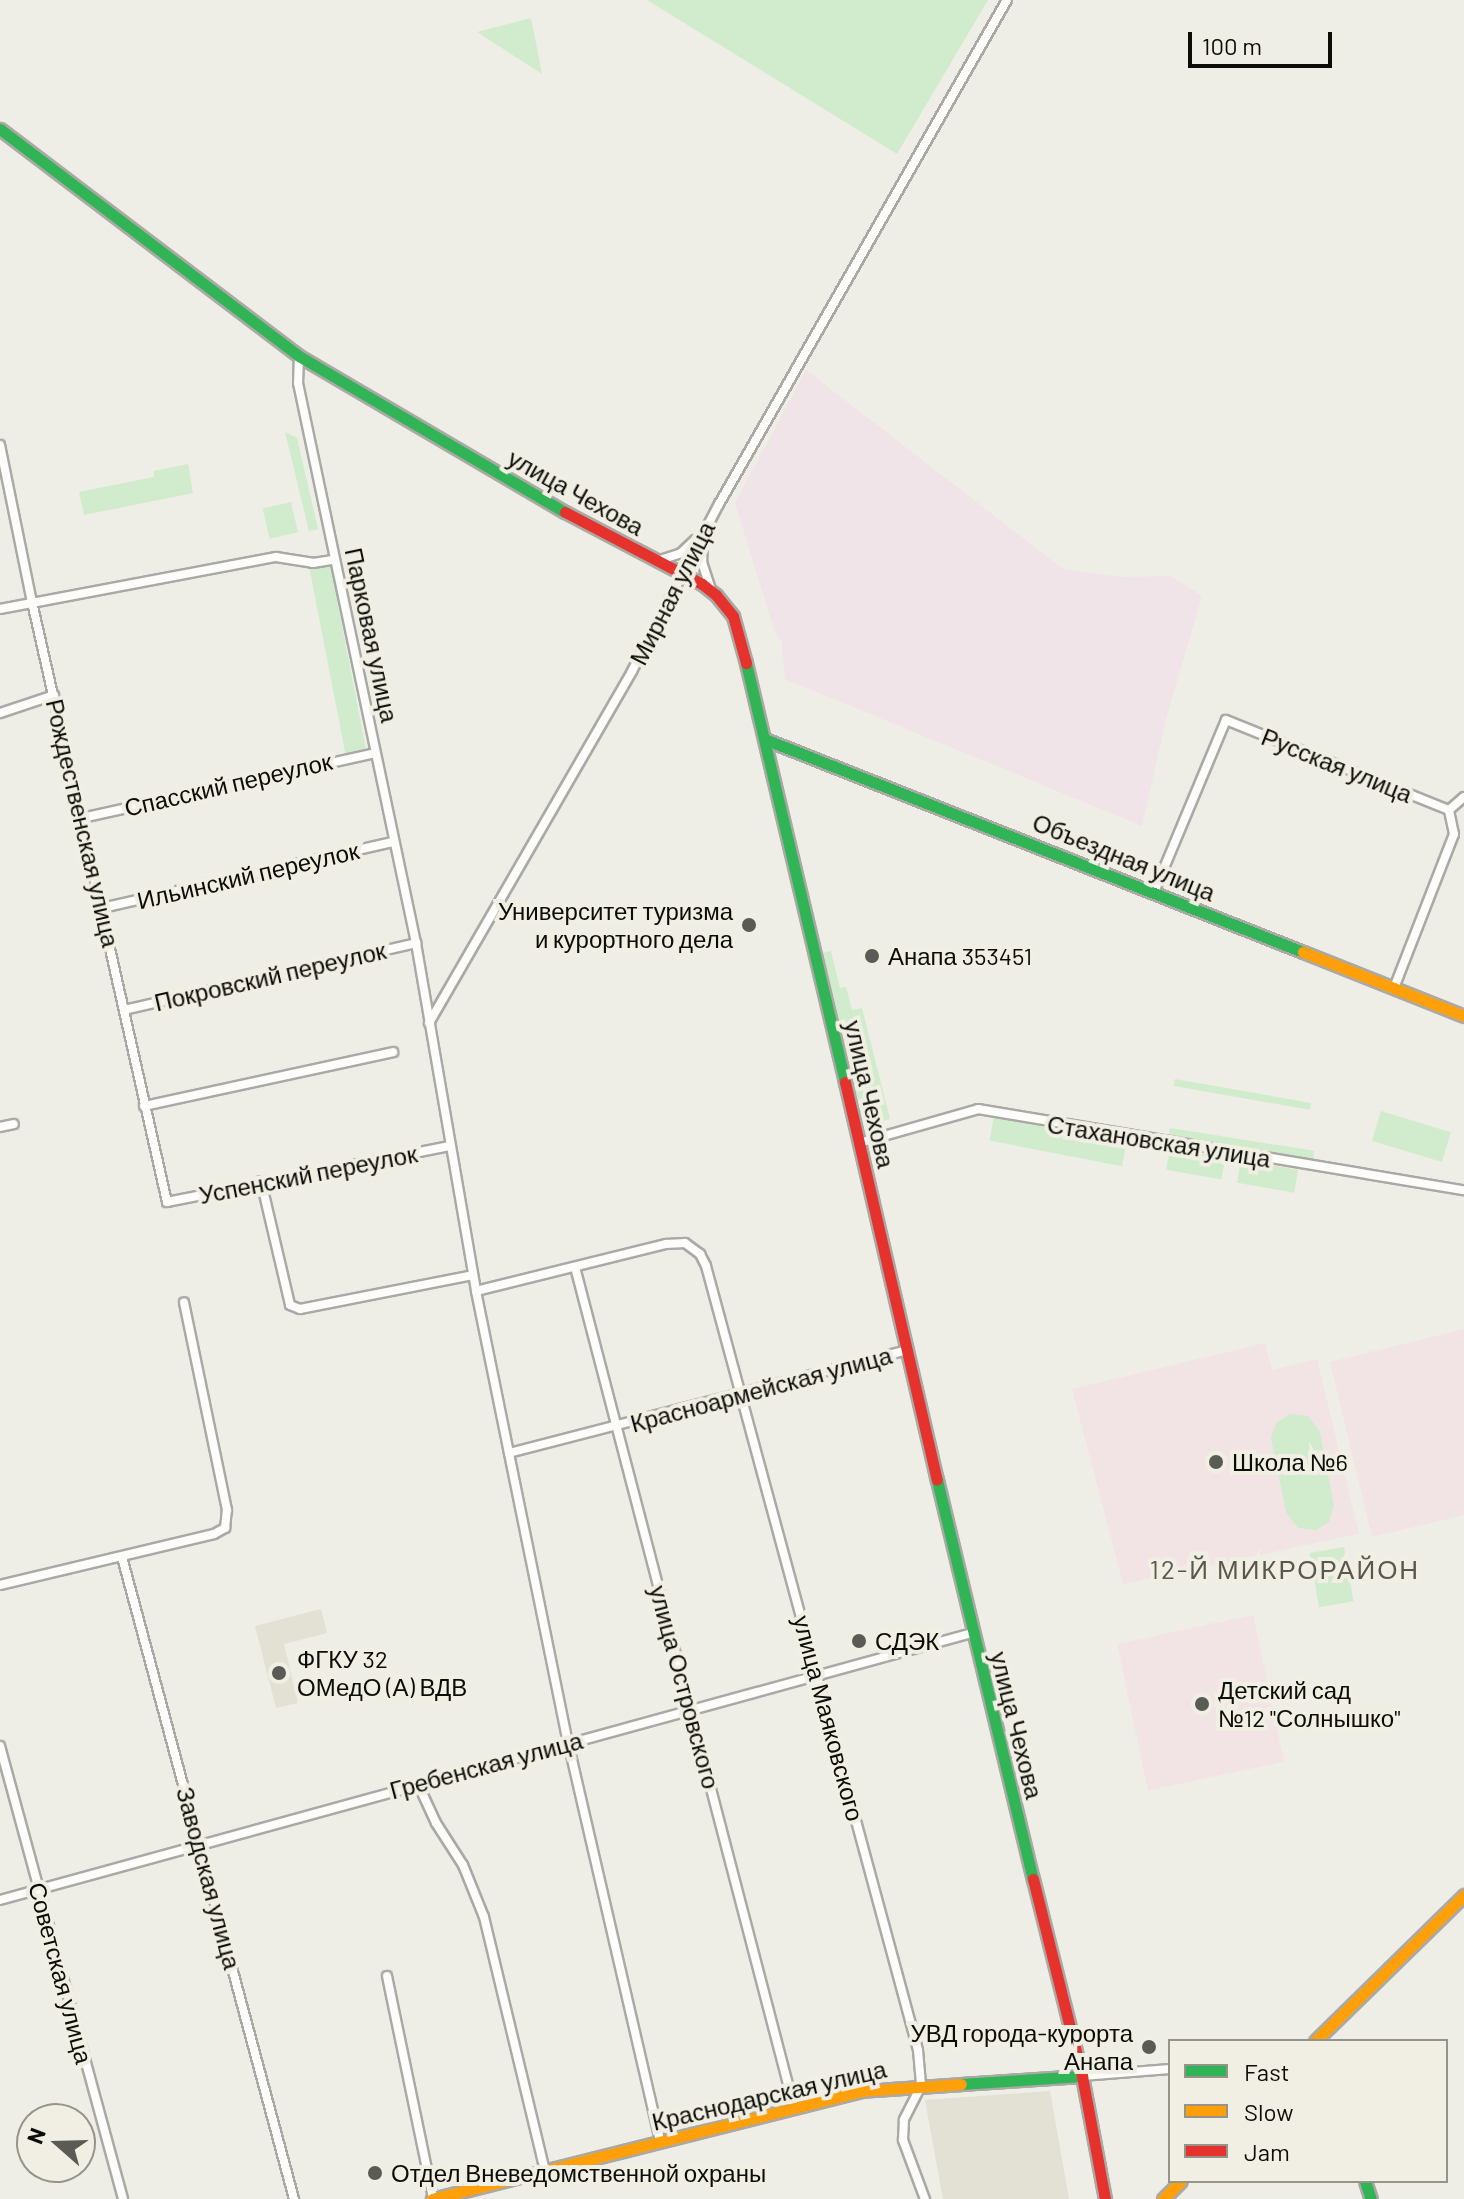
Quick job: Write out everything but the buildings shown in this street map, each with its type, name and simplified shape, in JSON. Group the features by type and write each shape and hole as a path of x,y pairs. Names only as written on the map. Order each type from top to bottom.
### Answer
{"street":[{"name":"Мирная улица","path":"429,1023 632,671 704,531 1007,0"},
{"path":"0,129 299,356"},
{"name":"Парковая улица","path":"299,356 298,383 416,943 476,1291 568,1742 660,2142"},
{"name":"улица Чехова","path":"299,356 535,497 711,590 737,625 767,740 972,1633 1082,2076 1105,2199"},
{"name":"Рождественская улица","path":"0,445 32,602 167,1202"},
{"path":"657,561 681,553 704,531"},
{"path":"704,531 702,562 711,590"},
{"path":"0,609 276,557 313,563 333,560"},
{"path":"0,713 54,695"},
{"name":"Русская улица","path":"1154,892 1226,720 1449,810"},
{"name":"Объездная улица","path":"767,740 1464,1016"},
{"name":"Спасский переулок","path":"82,818 374,753"},
{"path":"1394,988 1454,834 1449,810 1464,797"},
{"name":"Ильинский переулок","path":"102,908 393,842"},
{"name":"Покровский переулок","path":"124,1010 416,943"},
{"path":"144,1106 393,1052"},
{"name":"Стахановская улица","path":"859,1143 978,1109 1464,1190"},
{"path":"0,1127 14,1124"},
{"name":"Успенский переулок","path":"167,1202 449,1146"},
{"path":"261,1181 290,1305 300,1309 473,1275"},
{"name":"улица Маяковского","path":"575,1267 666,1244 685,1243 700,1254 706,1266 918,2050 921,2086"},
{"path":"476,1291 575,1267"},
{"name":"улица Островского","path":"575,1267 794,2107"},
{"path":"0,1585 122,1557 225,1528 227,1510 184,1302"},
{"name":"Красноармейская улица","path":"509,1453 907,1350"},
{"name":"Заводская улица","path":"122,1557 294,2199"},
{"name":"Гребенская улица","path":"0,1900 972,1633"},
{"name":"Советская улица","path":"0,1746 123,2199"},
{"path":"418,1784 436,1823 463,1865 484,1917 545,2172"},
{"path":"1317,2039 1464,1895"},
{"path":"387,1976 432,2199"},
{"name":"Краснодарская улица","path":"432,2199 861,2091 1168,2069"},
{"path":"921,2086 904,2120 903,2140 925,2199"},
{"path":"1163,2199 1179,2183"}],"shaded area":[{"path":"806,370 1063,569 1122,577 1171,576 1202,596 1166,719 1142,826 785,679 782,642 775,633 735,503"},
{"path":"1464,1329 1464,1515 1372,1537 1330,1362"},
{"name":"Школа №6","path":"1265,1343 1272,1370 1317,1359 1359,1534 1123,1584 1072,1389"},
{"name":"ФГКУ 32 ОМедО (А) ВДВ","path":"321,1609 327,1633 284,1644 298,1703 276,1708 255,1626"},
{"name":"Детский сад №12 \"Солнышко\"","path":"1253,1615 1284,1762 1148,1791 1117,1644"},
{"path":"1050,2091 1069,2199 943,2199 925,2100"}],"green space":[{"path":"647,0 988,0 897,154"},
{"path":"531,18 542,74 477,32"},
{"path":"285,432 297,438 318,529 309,531"},
{"path":"188,464 193,493 84,515 79,492 154,477 154,471"},
{"path":"291,502 298,532 270,539 263,509"},
{"path":"330,564 366,751 346,755 309,568"},
{"path":"831,951 840,988 846,987 852,1010 862,1008 890,1119 864,1126 822,953"},
{"path":"1175,1079 1311,1103 1310,1110 1174,1086"},
{"path":"1381,1111 1451,1132 1442,1162 1372,1141"},
{"path":"994,1117 1127,1143 1122,1166 989,1141"},
{"path":"1170,1128 1314,1151 1312,1163 1168,1140"},
{"path":"1170,1148 1225,1158 1221,1179 1166,1170"},
{"path":"1241,1160 1298,1170 1294,1193 1237,1183"},
{"path":"1290,1414 1308,1416 1320,1432 1334,1506 1329,1522 1316,1530 1298,1528 1286,1512 1271,1438 1276,1423"},
{"path":"1344,1547 1354,1601 1319,1607 1310,1553"}],"traffic: fast":[{"path":"0,129 299,356 565,512"},
{"path":"746,663 845,1082"},
{"path":"767,740 1303,952"},
{"path":"937,1480 1033,1879"},
{"path":"961,2084 1082,2076"},
{"path":"1366,2183 1371,2199"}],"traffic: slow":[{"path":"1303,952 1464,1016"},
{"path":"1317,2039 1464,1895"},
{"path":"432,2199 861,2091 961,2084"},
{"path":"1163,2199 1179,2183"}],"traffic: jam":[{"path":"565,512 702,584 716,595 733,616 746,663"},
{"path":"845,1082 937,1480"},
{"path":"1033,1879 1082,2076 1105,2199"}],"place":[{"name":"Университет туризма и курортного дела","path":"749,925"},
{"name":"Анапа 353451","path":"872,956"},
{"name":"Школа №6","path":"1216,1462"},
{"name":"СДЭК","path":"859,1641"},
{"name":"ФГКУ 32 ОМедО (А) ВДВ","path":"279,1673"},
{"name":"Детский сад №12 \"Солнышко\"","path":"1202,1704"},
{"name":"УВД города-курорта Анапа","path":"1149,2047"},
{"name":"Отдел Вневедомственной охраны","path":"375,2173"}],"district":[{"name":"12-Й МИКРОРАЙОН","path":"1285,1569"}]}
